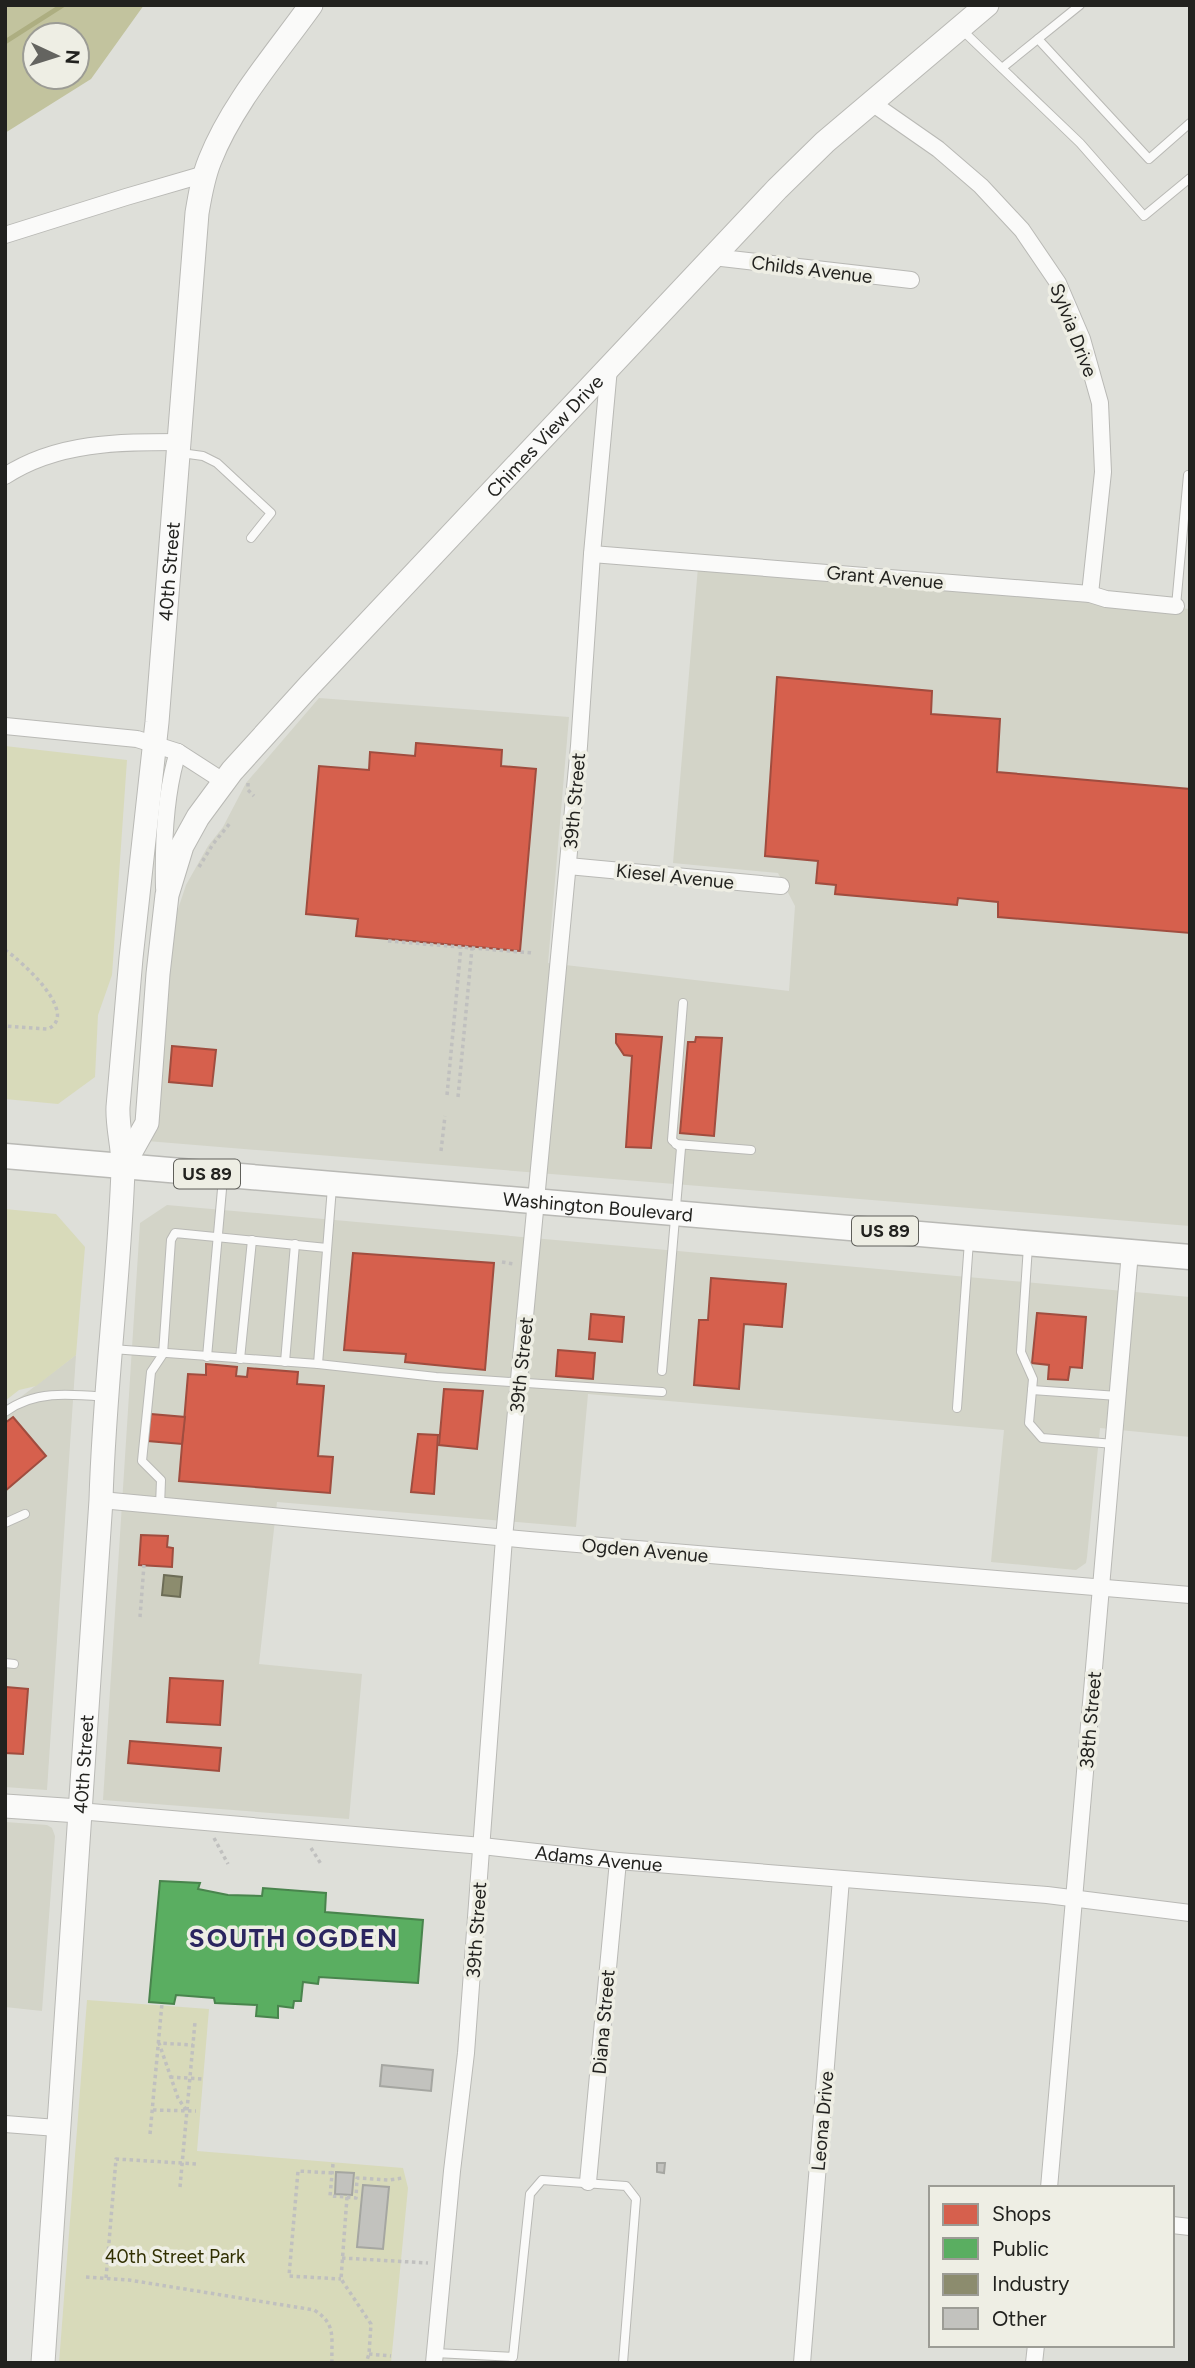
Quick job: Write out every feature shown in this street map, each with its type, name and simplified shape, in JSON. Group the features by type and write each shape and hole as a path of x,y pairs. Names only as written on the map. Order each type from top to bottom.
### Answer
{"main road":[{"name":"40th Street","path":"43,2363 123,1167 118,1107 131,957 155,744 197,213 205,174 218,144 236,111 310,5"},
{"name":"Chimes View Drive","path":"164,913 182,846 198,817 223,781 309,686 798,168 987,5"},
{"name":"40th Street","path":"123,1167 147,1123 164,913"},
{"name":"Washington Boulevard","path":"5,1156 1190,1257"},
{"name":"Adams Avenue","path":"5,1805 79,1811"}],"street":[{"name":"Sylvia Drive","path":"872,103 938,149 981,186 1022,230 1058,282 1082,339 1100,403 1103,472 1090,594"},
{"path":"5,235 205,174"},
{"name":"Childs Avenue","path":"713,257 911,281"},
{"name":"39th Street","path":"434,2358 466,2053 504,1538 579,746 592,554 609,368"},
{"path":"5,477 64,450 107,443 178,447"},
{"name":"Grant Avenue","path":"592,554 1090,594 1106,599 1177,606"},
{"path":"5,726 136,739 178,752 223,781"},
{"name":"40th Street","path":"164,913 163,855 173,769 178,752"},
{"name":"Kiesel Avenue","path":"568,866 781,886"},
{"name":"38th Street","path":"1049,2186 1130,1252"},
{"name":"Ogden Avenue","path":"101,1500 504,1538 1190,1595"},
{"name":"Adams Avenue","path":"79,1811 482,1846 618,1861 1074,1898 1190,1913"},
{"name":"Diana Street","path":"588,2182 618,1861"},
{"name":"Leona Drive","path":"802,2363 841,1879"},
{"path":"5,2124 57,2128"}],"lane":[{"path":"1002,68 1080,5"},
{"path":"959,27 1080,143 1144,216 1190,178"},
{"path":"1038,39 1149,159 1190,123"},
{"path":"178,447 217,463 271,513 251,538"},
{"path":"1177,606 1188,475"},
{"path":"662,1371 681,1148 672,1140 684,1003"},
{"path":"676,1144 751,1150"},
{"path":"207,1357 223,1175"},
{"path":"318,1364 332,1184"},
{"path":"160,1506 161,1480 142,1461 151,1372 163,1354 171,1240 175,1233 327,1248"},
{"path":"957,1408 969,1238"},
{"path":"240,1359 252,1240"},
{"path":"1029,1243 1021,1352 1033,1379 1029,1423 1042,1438 1114,1444"},
{"path":"285,1362 295,1244"},
{"path":"110,1349 318,1364 436,1377 662,1392"},
{"path":"1032,1390 1118,1396"},
{"path":"5,1412 28,1398 69,1394 106,1397"},
{"path":"5,1523 24,1514"},
{"path":"434,2358 513,2360 530,2194 542,2180 626,2186 636,2199 623,2363"}],"path":[{"path":"194,876 213,844 231,822"},
{"path":"388,942 533,953"},
{"path":"447,1096 461,947"},
{"path":"458,1097 472,948"},
{"path":"5,950 48,991 59,1015 54,1026 48,1029 5,1026"},
{"path":"455,1007 466,1009"},
{"path":"452,1036 464,1037"},
{"path":"451,1053 462,1054"},
{"path":"449,1069 461,1071"},
{"path":"447,1090 459,1091"},
{"path":"442,1151 445,1116"},
{"path":"140,1617 144,1565"},
{"path":"206,1822 228,1864"},
{"path":"150,2134 162,2003"},
{"path":"180,2187 195,2022"},
{"path":"159,2043 193,2045"},
{"path":"159,2043 178,2098 187,2111"},
{"path":"170,2077 203,2079"},
{"path":"153,2110 196,2112"},
{"path":"106,2278 116,2159 197,2164"},
{"path":"333,2164 330,2196 356,2198 358,2178 402,2178"},
{"path":"332,2173 298,2171 289,2276 341,2279"},
{"path":"347,2197 341,2279 371,2324 366,2363"},
{"path":"342,2258 443,2264"},
{"path":"86,2277 129,2280 314,2310 326,2317 330,2324 332,2363"},
{"path":"369,2354 391,2356"}],"shaded area":[{"path":"698,567 1190,609 1190,1226 147,1141 177,912 186,885 208,846 223,827 246,783 319,698 569,717 548,963 789,991 795,906 778,873 673,863"},
{"path":"167,1205 1190,1297 1190,1437 1100,1428 1086,1563 1076,1570 991,1562 1004,1430 588,1394 576,1527 277,1502 259,1664 362,1674 349,1819 103,1800 140,1223"},
{"path":"76,1355 47,1790 5,1787 5,1409"},
{"path":"5,1822 47,1825 52,1828 55,1836 42,2011 5,2007"}],"green space":[{"path":"5,5 144,5 91,79 91,21 21,21 21,91 72,91 5,133"},
{"path":"5,746 127,760 112,975 98,1015 95,1077 58,1104 5,1099"},
{"path":"5,1209 56,1214 85,1247 76,1355 36,1386 19,1390 5,1401"},
{"name":"40th Street Park","path":"87,2000 209,2009 197,2151 403,2168 408,2188 391,2363 59,2363"}],"building: Shops":[{"path":"777,677 932,691 931,714 1000,719 997,772 1190,789 1190,933 998,917 998,902 958,898 957,905 835,894 836,885 816,883 818,861 765,856"},
{"path":"416,743 502,750 501,766 536,769 520,951 356,936 358,919 306,914 319,766 369,770 370,752 415,756"},
{"path":"616,1034 662,1037 651,1148 626,1147 632,1056 624,1055 616,1043"},
{"path":"696,1037 722,1038 714,1136 680,1133 688,1042 695,1042"},
{"path":"172,1046 216,1050 212,1086 169,1082"},
{"path":"353,1253 494,1263 485,1370 405,1362 406,1354 344,1350"},
{"path":"711,1278 786,1284 782,1327 744,1324 739,1389 694,1385 699,1320 708,1320"},
{"path":"1037,1313 1086,1317 1082,1368 1070,1367 1068,1380 1048,1379 1049,1365 1032,1363"},
{"path":"591,1314 624,1317 622,1342 589,1339"},
{"path":"558,1350 595,1353 593,1379 556,1376"},
{"path":"206,1364 237,1367 236,1376 247,1377 248,1368 298,1372 297,1384 324,1386 318,1456 333,1457 330,1493 179,1481 188,1374 206,1375"},
{"path":"444,1389 483,1391 477,1449 439,1445"},
{"path":"151,1414 185,1417 182,1444 148,1441"},
{"path":"13,1417 46,1456 5,1491 5,1423"},
{"path":"418,1434 438,1435 434,1494 411,1492"},
{"path":"141,1535 168,1536 167,1547 173,1548 172,1567 139,1565"},
{"path":"170,1678 223,1681 220,1725 167,1722"},
{"path":"6,1687 28,1689 23,1754 5,1753"},
{"path":"130,1741 221,1748 219,1771 128,1763"}],"building: Public":[{"path":"160,1881 200,1883 198,1889 228,1895 262,1896 263,1888 326,1893 325,1912 423,1920 418,1983 319,1977 318,1984 303,1982 301,2001 294,2001 293,2008 278,2006 278,2018 256,2016 257,2005 215,2003 214,1998 176,1995 174,2004 149,2002"}],"building: Industry":[{"path":"164,1575 182,1577 180,1597 162,1595"}],"building: Other":[{"path":"382,2065 433,2070 431,2091 380,2086"},
{"path":"657,2163 665,2163 664,2173 657,2172"},
{"path":"336,2172 354,2173 352,2195 335,2194"},
{"path":"363,2185 389,2187 383,2249 357,2247"}],"waterway":[{"path":"5,42 63,5"}],"district":[{"name":"SOUTH OGDEN","path":"294,1938"}]}
